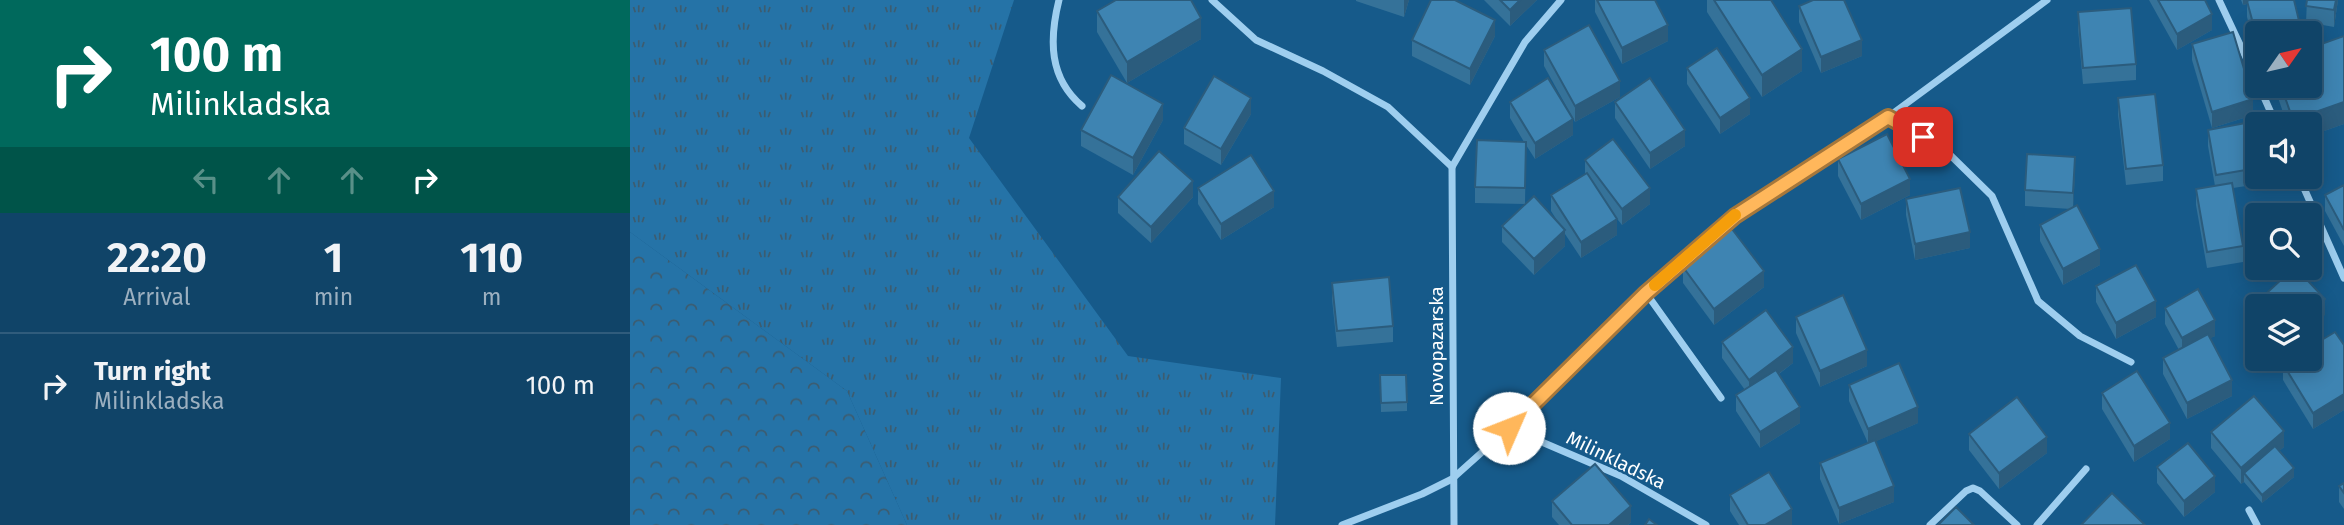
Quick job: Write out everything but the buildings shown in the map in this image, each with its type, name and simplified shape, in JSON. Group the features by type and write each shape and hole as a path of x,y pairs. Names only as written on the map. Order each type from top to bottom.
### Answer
{"street":[{"path":"1059,0 1055,16 1053,56 1060,82 1082,106"},
{"path":"1212,0 1256,40 1323,71 1388,107 1452,167 1525,42 1562,0"},
{"path":"1342,525 1422,494 1452,479 1509,428 1646,293 1735,216 1888,117 2047,0"},
{"path":"2219,0 2245,57"},
{"path":"1888,117 1941,146 1992,196 2038,301 2080,336 2130,362"},
{"name":"Novopazarska","path":"1452,167 1454,525"},
{"path":"2304,189 2344,278"},
{"path":"1646,293 1721,398"},
{"name":"Milinkladska","path":"1509,428 1621,476 1706,525"},
{"path":"2037,525 2086,469"},
{"path":"1930,525 1966,491 1973,488 1980,491 2017,525"},
{"path":"2249,510 2258,525"}],"green space":[{"path":"630,0 1014,0 969,138 1128,356 1281,378 1275,525 907,525 847,391 630,232"},
{"path":"630,232 847,391 907,525 630,525"}],"slow traffic":[{"path":"1655,285 1735,215"}],"route":[{"path":"1509,428 1646,293 1735,216 1888,117 1923,137"}]}
